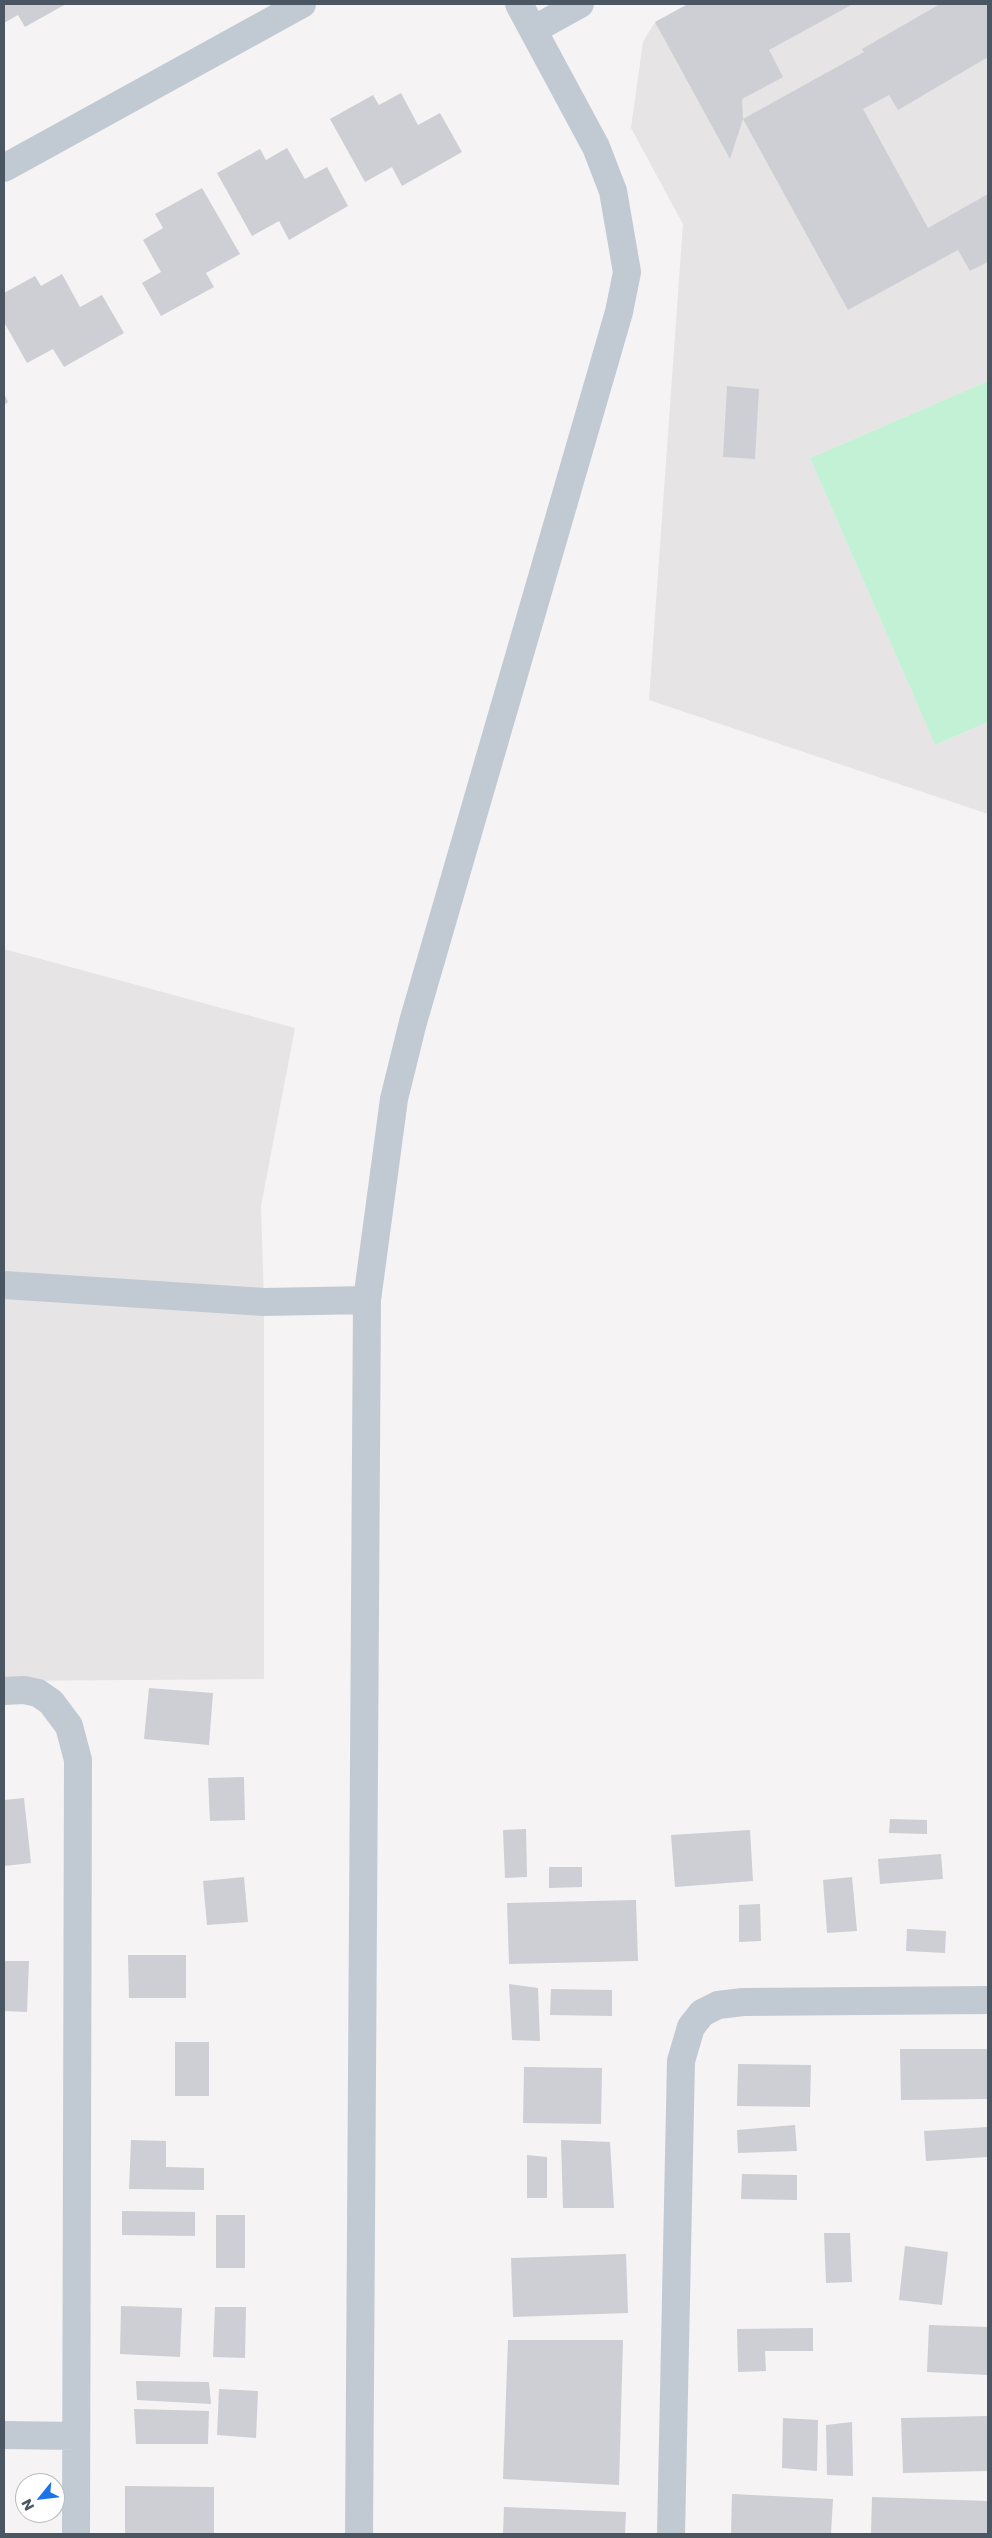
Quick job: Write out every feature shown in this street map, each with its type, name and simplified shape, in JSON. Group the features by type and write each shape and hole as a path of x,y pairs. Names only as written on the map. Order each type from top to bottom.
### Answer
{"street":[{"path":"4,168 302,4"},
{"path":"359,2534 367,1300 394,1100 412,1022 619,312 627,272 613,191 596,148 519,4"},
{"path":"533,30 580,4"},
{"path":"4,1285 264,1302 367,1300"},
{"path":"4,1691 24,1690 38,1693 51,1702 69,1726 78,1760 76,2534"},
{"path":"671,2534 681,2061 691,2027 702,2014 718,2004 744,2002 988,2000"},
{"path":"4,2435 75,2436"}],"shaded area":[{"path":"688,4 988,4 988,381 810,458 935,745 988,722 988,814 649,700 683,224 631,128 643,42 655,22"},
{"path":"4,949 295,1028 261,1206 264,1302 264,1679 4,1681"}],"green space":[{"path":"988,381 988,722 935,745 810,458"}],"building":[{"path":"4,4 66,4 25,27 18,15 4,23"},
{"path":"688,4 853,4 769,50 783,77 742,99 743,119 730,159 655,22"},
{"path":"940,4 988,4 988,57 898,110 889,95 863,109 928,228 988,194 988,262 970,271 958,250 848,310 743,119 864,52 862,49"},
{"path":"401,93 418,125 440,113 462,152 402,186 392,167 365,182 330,119 373,95 379,105"},
{"path":"287,148 305,179 327,167 348,206 289,240 279,221 252,236 217,173 260,149 266,160"},
{"path":"202,188 240,254 206,273 214,287 161,316 142,283 161,272 143,240 163,228 155,214"},
{"path":"62,274 80,307 102,295 124,333 64,367 53,349 27,363 4,322 4,293 35,276 41,286"},
{"path":"727,386 759,389 755,459 723,457"},
{"path":"4,393 8,402 4,405"},
{"path":"149,1688 213,1693 209,1745 144,1739"},
{"path":"244,1777 245,1820 210,1821 208,1778"},
{"path":"24,1798 31,1863 4,1866 4,1800"},
{"path":"890,1819 927,1820 927,1834 889,1833"},
{"path":"526,1829 527,1877 505,1878 503,1830"},
{"path":"750,1830 753,1881 675,1887 671,1835"},
{"path":"941,1854 943,1879 880,1884 878,1859"},
{"path":"549,1867 582,1867 582,1887 549,1888"},
{"path":"244,1877 248,1922 207,1925 203,1881"},
{"path":"852,1877 857,1931 827,1933 823,1880"},
{"path":"636,1900 638,1961 509,1964 507,1903"},
{"path":"760,1904 761,1941 739,1942 739,1905"},
{"path":"907,1929 946,1931 945,1953 906,1951"},
{"path":"128,1955 186,1955 186,1998 129,1998"},
{"path":"4,1961 29,1961 27,2012 4,2011"},
{"path":"509,1984 538,1988 540,2041 512,2040"},
{"path":"551,1989 612,1990 612,2016 550,2015"},
{"path":"175,2042 209,2042 209,2096 175,2096"},
{"path":"900,2049 988,2049 988,2099 901,2100"},
{"path":"738,2064 811,2065 810,2107 737,2106"},
{"path":"524,2067 602,2068 601,2124 523,2123"},
{"path":"795,2125 797,2151 738,2153 737,2130"},
{"path":"988,2127 988,2157 926,2161 924,2131"},
{"path":"131,2140 166,2141 166,2167 204,2168 204,2190 129,2189"},
{"path":"561,2140 610,2142 614,2208 563,2208"},
{"path":"527,2155 547,2157 547,2198 527,2198"},
{"path":"742,2174 797,2175 797,2200 741,2199"},
{"path":"122,2211 195,2212 195,2236 122,2235"},
{"path":"216,2215 245,2215 245,2268 216,2268"},
{"path":"824,2233 850,2233 852,2282 826,2283"},
{"path":"905,2246 948,2252 942,2305 899,2300"},
{"path":"626,2254 628,2313 513,2317 511,2258"},
{"path":"121,2306 182,2308 180,2357 120,2354"},
{"path":"215,2307 246,2307 245,2358 213,2357"},
{"path":"929,2325 988,2327 988,2375 927,2372"},
{"path":"813,2328 813,2351 765,2351 766,2371 738,2372 737,2329"},
{"path":"508,2340 623,2340 619,2485 503,2479"},
{"path":"136,2381 209,2382 211,2404 137,2400"},
{"path":"219,2389 258,2391 256,2438 217,2435"},
{"path":"134,2409 209,2411 208,2444 136,2444"},
{"path":"988,2416 988,2471 903,2473 901,2418"},
{"path":"783,2418 818,2420 817,2471 782,2468"},
{"path":"852,2422 853,2476 827,2475 826,2425"},
{"path":"125,2486 214,2487 214,2534 125,2534"},
{"path":"732,2494 833,2499 831,2534 731,2534"},
{"path":"872,2497 988,2501 988,2534 871,2534"},
{"path":"504,2507 626,2512 625,2534 503,2534"}]}
